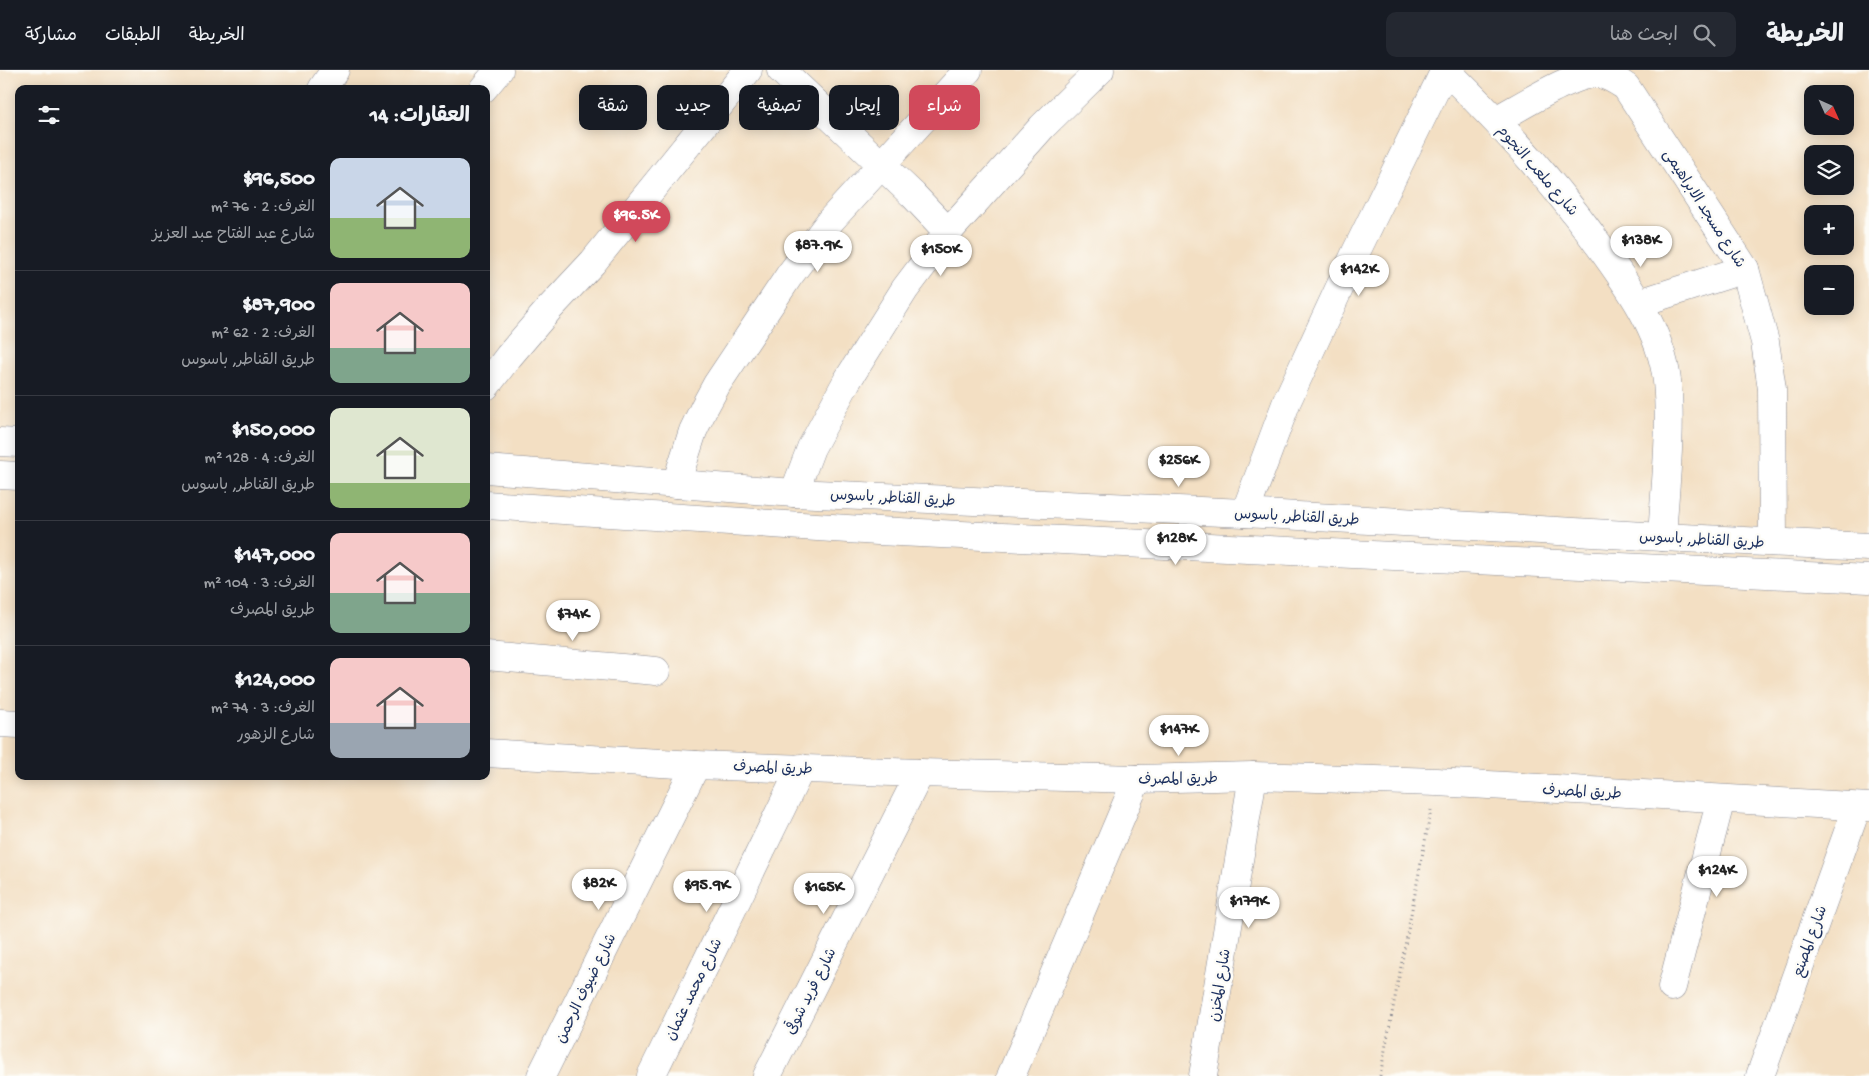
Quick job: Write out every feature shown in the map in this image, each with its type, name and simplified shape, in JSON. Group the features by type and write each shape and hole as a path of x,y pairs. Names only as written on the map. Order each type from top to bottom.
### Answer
{"street":[{"path":"325,85 335,70"},
{"path":"486,85 499,70"},
{"path":"490,381 549,309 593,262 748,70"},
{"path":"781,70 948,232"},
{"path":"676,484 694,431 717,384 789,276 832,220 880,164 968,70"},
{"path":"794,493 811,448 846,381 906,289 948,232 1042,127 1100,70"},
{"path":"1245,513 1286,401 1356,252 1446,70"},
{"name":"شارع ملعب النجوم","path":"1446,70 1496,120 1550,180 1639,302 1656,340 1666,380 1669,421 1662,537"},
{"name":"شارع مسجد الابراهيمى","path":"1496,120 1576,77 1597,74 1612,77 1626,87 1745,269 1765,342 1772,389 1772,542"},
{"path":"1639,302 1745,269"},
{"path":"0,442 15,443"},
{"name":"طريق القناطر, باسوس","path":"490,469 794,493 1245,513 1869,547"},
{"path":"0,475 15,476"},
{"path":"490,505 878,530 1869,579"},
{"path":"490,656 656,671"},
{"path":"0,723 15,724"},
{"name":"طريق المصرف","path":"490,752 696,765 920,773 1138,779 1253,776 1436,782 1863,807"},
{"name":"شارع ضيوف الرحمن","path":"541,1076 696,765"},
{"name":"شارع محمد عثمان","path":"651,1076 801,768"},
{"name":"شارع فريد شوقى","path":"767,1076 920,773"},
{"name":"شارع المخزن","path":"1203,1076 1253,776"},
{"path":"1011,1076 1138,779"},
{"path":"1672,987 1721,799"},
{"name":"شارع المصنع","path":"1760,1076 1863,807"}],"path":[{"path":"1380,1076 1436,782"}]}
